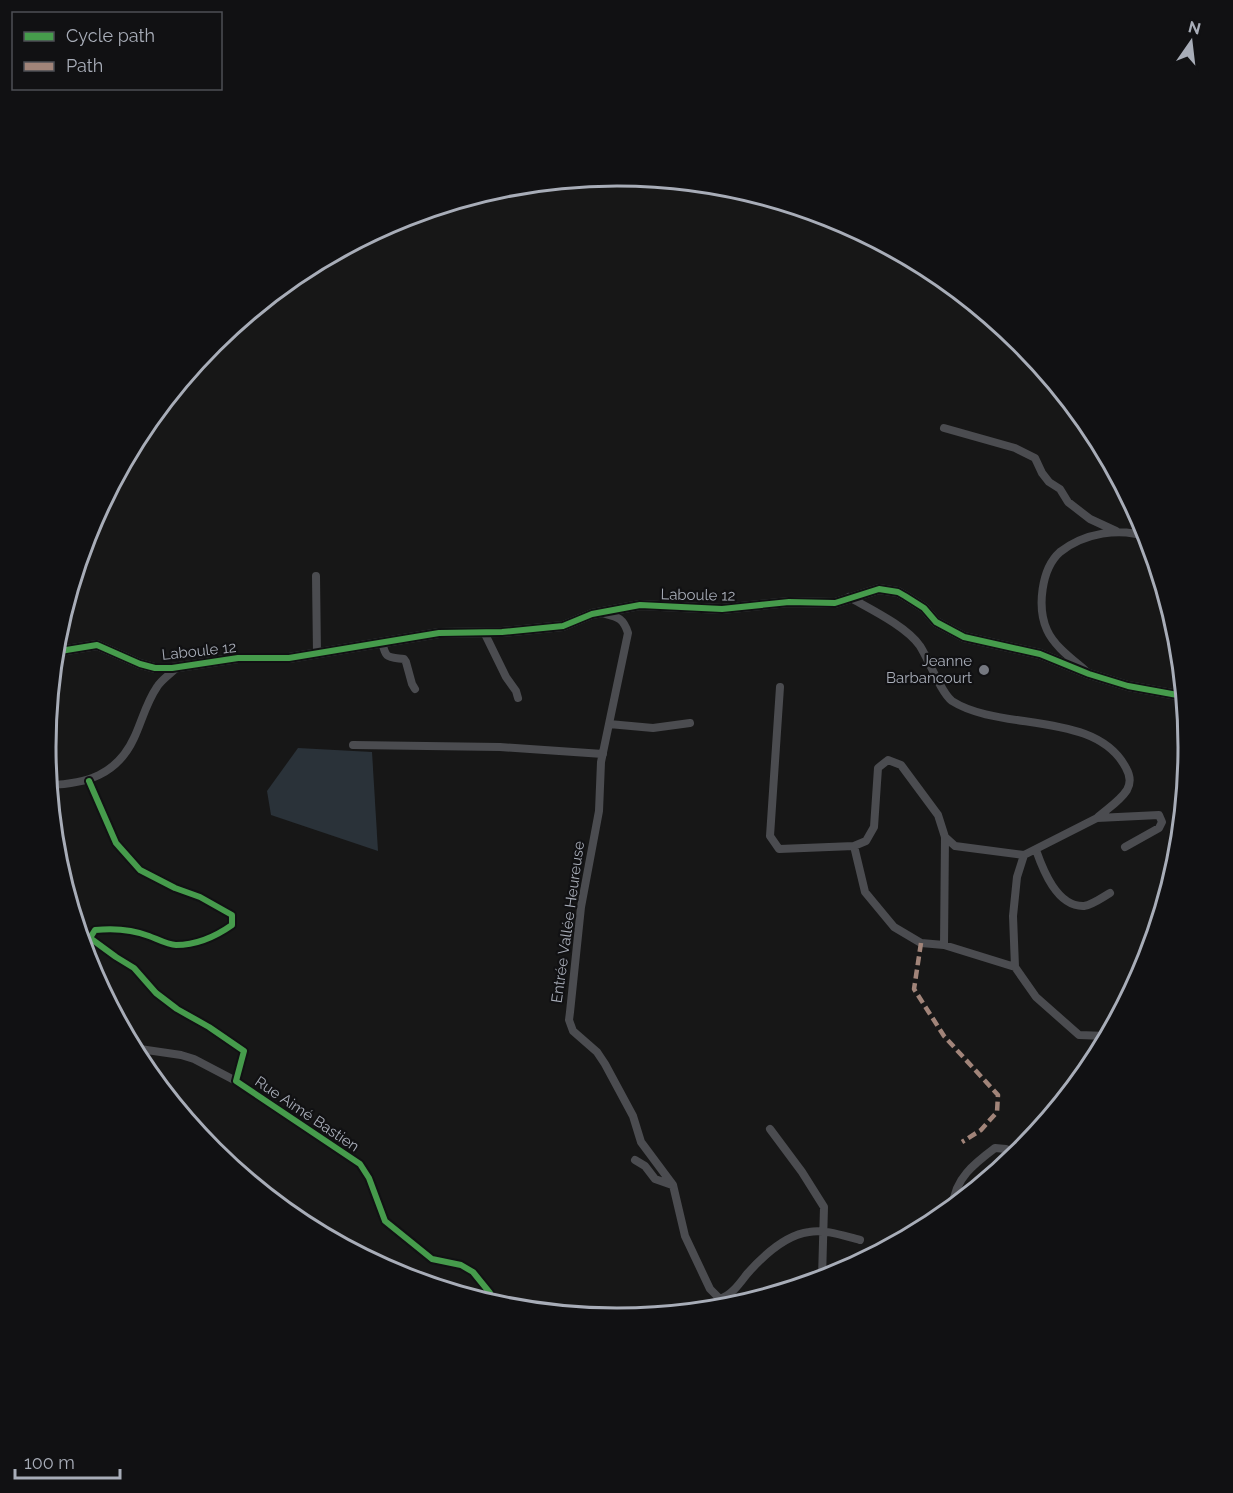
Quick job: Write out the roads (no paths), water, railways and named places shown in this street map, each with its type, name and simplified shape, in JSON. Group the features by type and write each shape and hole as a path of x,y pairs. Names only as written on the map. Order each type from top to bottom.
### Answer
{"street":[{"path":"944,428 1016,448 1035,458 1042,473 1049,482 1060,489 1068,502 1090,519 1117,531"},
{"path":"1089,675 1062,650 1048,631 1042,611 1043,587 1051,565 1060,553 1095,536 1117,531 1135,533"},
{"path":"316,576 317,654"},
{"name":"Laboule 12","path":"64,650 97,645 140,664 155,668 177,667 238,658 274,659 317,654 439,633 563,626 592,614 640,605 722,609 789,602 835,603 879,589 898,592 924,608 936,622 957,634 1040,654 1089,675 1128,686 1175,694"},
{"path":"849,597 891,621 919,644 943,692 955,703 1012,720 1071,729 1095,740 1114,753 1123,762 1128,772 1129,784 1120,798 1096,818 1024,855 955,846 945,837"},
{"name":"Entrée Vallée Heureuse","path":"602,612 618,617 625,623 628,633 603,754 599,811 581,907 569,1020 573,1031 597,1052 605,1064 633,1116 641,1142 673,1185 685,1236 710,1289 719,1298"},
{"path":"484,632 518,698"},
{"path":"382,642 385,655 406,662 415,689"},
{"path":"57,784 89,781 123,756 134,739 150,699 160,682 177,667"},
{"path":"155,668 160,682"},
{"path":"780,687 770,836 779,849 854,846 866,841 874,827 878,768 888,760 901,765 938,815 945,837 944,945"},
{"path":"609,724 633,728 653,728 690,723"},
{"path":"354,745 500,747 603,754"},
{"name":"Rue Aimé Bastien","path":"89,781 116,843 140,870 175,888 200,897 232,915 232,926 214,938 190,943 174,945 142,933 114,928 95,930 90,938 134,968 156,993 177,1009 209,1027 244,1052 236,1081 360,1164 369,1178 385,1221 432,1259 461,1265 473,1272 489,1292"},
{"path":"1096,818 1159,815 1162,822 1160,828 1125,846"},
{"path":"854,846 865,892 894,927 921,943 944,945 1015,967"},
{"path":"1036,850 1041,866 1055,889 1076,905 1086,906 1110,893"},
{"path":"1024,855 1017,877 1013,916 1015,967 1036,997 1079,1035 1097,1036"},
{"path":"145,1050 194,1059 236,1081"},
{"path":"770,1129 822,1202 824,1208 822,1268"},
{"path":"957,1193 968,1168 995,1148 1006,1149"},
{"path":"635,1160 645,1166 655,1179 673,1185"},
{"name":"Entrée Vallée Heureuse","path":"726,1297 758,1261 780,1245 808,1232 822,1232"},
{"path":"822,1232 860,1240"}],"place":[{"name":"Jeanne Barbancourt","path":"984,670"}]}
